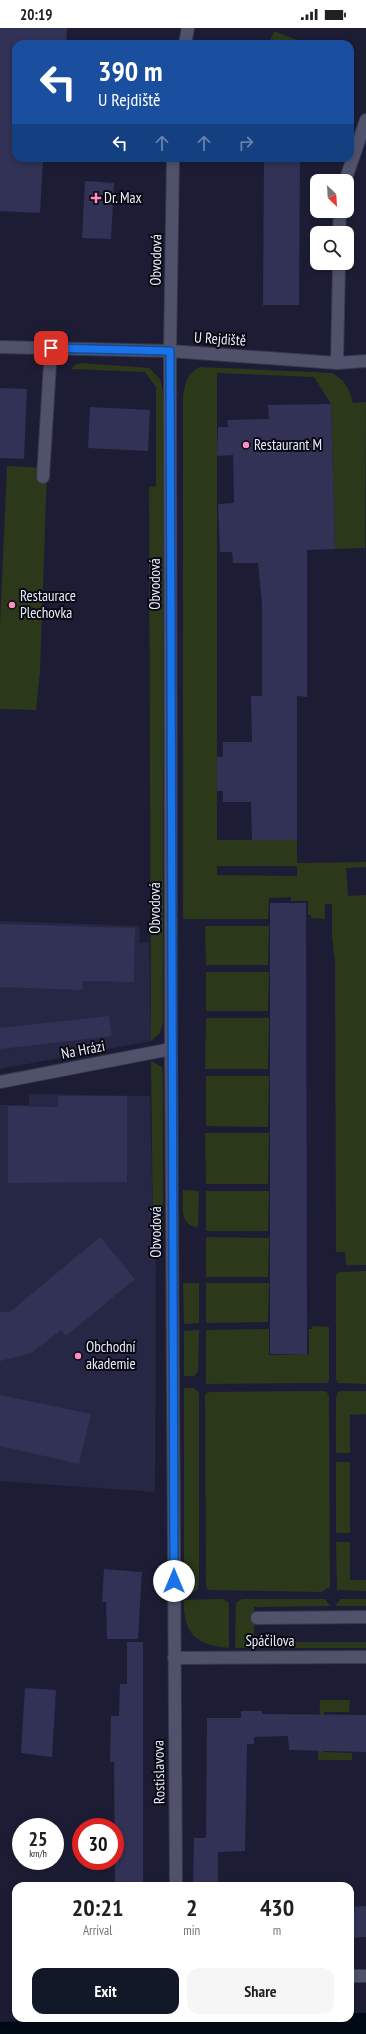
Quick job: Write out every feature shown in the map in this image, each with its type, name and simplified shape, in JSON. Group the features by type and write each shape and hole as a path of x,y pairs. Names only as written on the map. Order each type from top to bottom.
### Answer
{"street":[{"path":"186,40 188,28"},
{"path":"354,155 366,120"},
{"name":"Obvodová","path":"173,162 170,351 174,1658"},
{"path":"347,174 352,162"},
{"path":"337,363 339,270"},
{"name":"U Rejdiště","path":"0,347 170,351 337,363 366,361"},
{"path":"43,477 51,348"},
{"name":"Na Hrázi","path":"0,1082 171,1049"},
{"path":"257,1618 366,1617"},
{"name":"Spáčilova","path":"174,1658 366,1657"},
{"name":"Rostislavova","path":"174,1658 176,1882"},
{"path":"354,1976 366,1976"}],"shaded area":[{"path":"0,921 139,926 140,943 149,942 151,1041 0,1069"},
{"name":"Obchodní akademie","path":"29,1094 150,1096 153,1230 156,1230 155,1492 0,1481 0,1105 29,1105"},
{"path":"354,2013 366,2013 366,2034 0,2034 0,2022 354,2022"}],"green space":[{"path":"274,31 297,40 271,40"},
{"path":"82,363 149,368 160,379 163,392 163,1023 160,1033 151,1041 149,487 156,486 156,387 145,372 71,369 76,364"},
{"path":"200,367 332,373 344,382 353,403 366,402 365,548 335,549 331,404 314,377 217,373 217,840 297,840 297,863 366,862 366,867 346,868 348,896 366,895 366,1265 346,1265 345,1252 336,1252 335,963 332,935 332,904 325,904 325,919 311,918 311,915 308,915 308,901 291,901 291,897 269,898 268,919 183,919 183,397 187,379 196,369","holes":["217,866 297,866 297,876 217,875"]},
{"path":"7,466 47,468 40,672 36,710 0,709 0,627"},
{"path":"205,926 269,926 268,965 206,965"},
{"path":"206,972 269,972 268,1011 206,1011"},
{"path":"206,1018 269,1018 268,1069 205,1069"},
{"path":"151,1061 162,1067 163,1073 163,1238 162,1232 156,1226 156,1230 153,1230"},
{"path":"206,1076 269,1076 268,1127 206,1126"},
{"path":"205,1133 269,1133 268,1184 206,1184"},
{"path":"183,1190 199,1191 198,1227 192,1226 185,1219 183,1214"},
{"path":"206,1191 269,1191 268,1231 206,1231"},
{"path":"206,1237 269,1238 268,1277 206,1277"},
{"path":"366,1271 366,1384 338,1383 336,1379 337,1273"},
{"path":"183,1283 199,1283 199,1323 184,1324"},
{"path":"206,1283 269,1283 268,1322 206,1323"},
{"path":"312,1326 329,1327 328,1383 206,1384 206,1330 269,1329 269,1355 309,1354 309,1329 312,1329"},
{"path":"199,1330 198,1371 194,1376 184,1376 184,1331"},
{"path":"184,1388 194,1388 199,1393 199,1585 198,1589 194,1592 184,1591"},
{"path":"366,1391 366,1414 350,1415 350,1453 336,1453 336,1398 338,1392"},
{"path":"209,1392 327,1392 329,1397 330,1587 321,1592 208,1590 206,1585 205,1395"},
{"path":"336,1462 350,1462 350,1533 336,1533"},
{"path":"336,1542 350,1542 350,1580 366,1580 366,1591 337,1590"},
{"path":"223,1599 229,1603 229,1648 208,1644 194,1636 189,1629 184,1612 184,1600"},
{"path":"242,1599 325,1599 330,1606 254,1607 254,1642 366,1642 366,1648 235,1648 236,1603"},
{"path":"341,1599 366,1599 366,1606 336,1606"},
{"path":"320,1700 350,1700 349,1712 324,1712 323,1752 352,1753 352,1760 318,1760"}],"building":[{"path":"0,28 67,28 66,40 12,40 12,162 43,162 40,213 0,211"},
{"path":"264,162 300,162 299,305 263,305"},
{"path":"85,181 114,183 111,239 82,238"},
{"path":"0,388 27,389 24,459 0,458"},
{"path":"331,404 335,549 307,550 307,697 297,696 297,840 252,840 251,802 223,802 223,791 217,791 217,757 223,757 223,742 252,742 251,696 262,696 262,604 258,563 233,563 232,552 220,552 218,504 234,503 233,455 217,456 218,427 228,427 227,420 269,419 268,405"},
{"path":"90,407 150,410 148,451 88,448"},
{"path":"270,903 306,903 307,1354 270,1354"},
{"path":"0,924 135,928 134,982 83,981 82,990 0,987"},
{"path":"109,1016 112,1036 0,1049 0,1028"},
{"path":"58,1096 127,1096 127,1182 8,1183 8,1106 58,1107"},
{"path":"100,1237 135,1279 66,1336 61,1330 31,1353 0,1361 0,1312 10,1312"},
{"path":"0,1395 91,1414 79,1464 0,1446"},
{"path":"104,1569 142,1572 138,1639 107,1639 106,1602 102,1602"},
{"path":"127,1642 143,1642 143,1882 115,1882 115,1870 124,1870 124,1818 114,1818 114,1762 110,1762 111,1716 119,1716 120,1684 127,1684"},
{"path":"25,1688 56,1690 52,1757 21,1753"},
{"path":"241,1711 262,1711 262,1714 366,1715 366,1752 289,1750 288,1736 254,1737 254,1744 247,1744 245,1851 218,1852 218,1882 193,1882 194,1838 206,1838 207,1718 241,1718"},
{"path":"366,1906 366,1937 354,1938 354,1907"}],"place":[{"name":"Dr. Max","path":"96,198"},
{"name":"Restaurant M","path":"246,445"},
{"name":"Restaurace Plechovka","path":"12,605"},
{"name":"Obchodní akademie","path":"78,1356"}],"route":[{"path":"51,348 170,351 171,1049 174,1581"}]}
